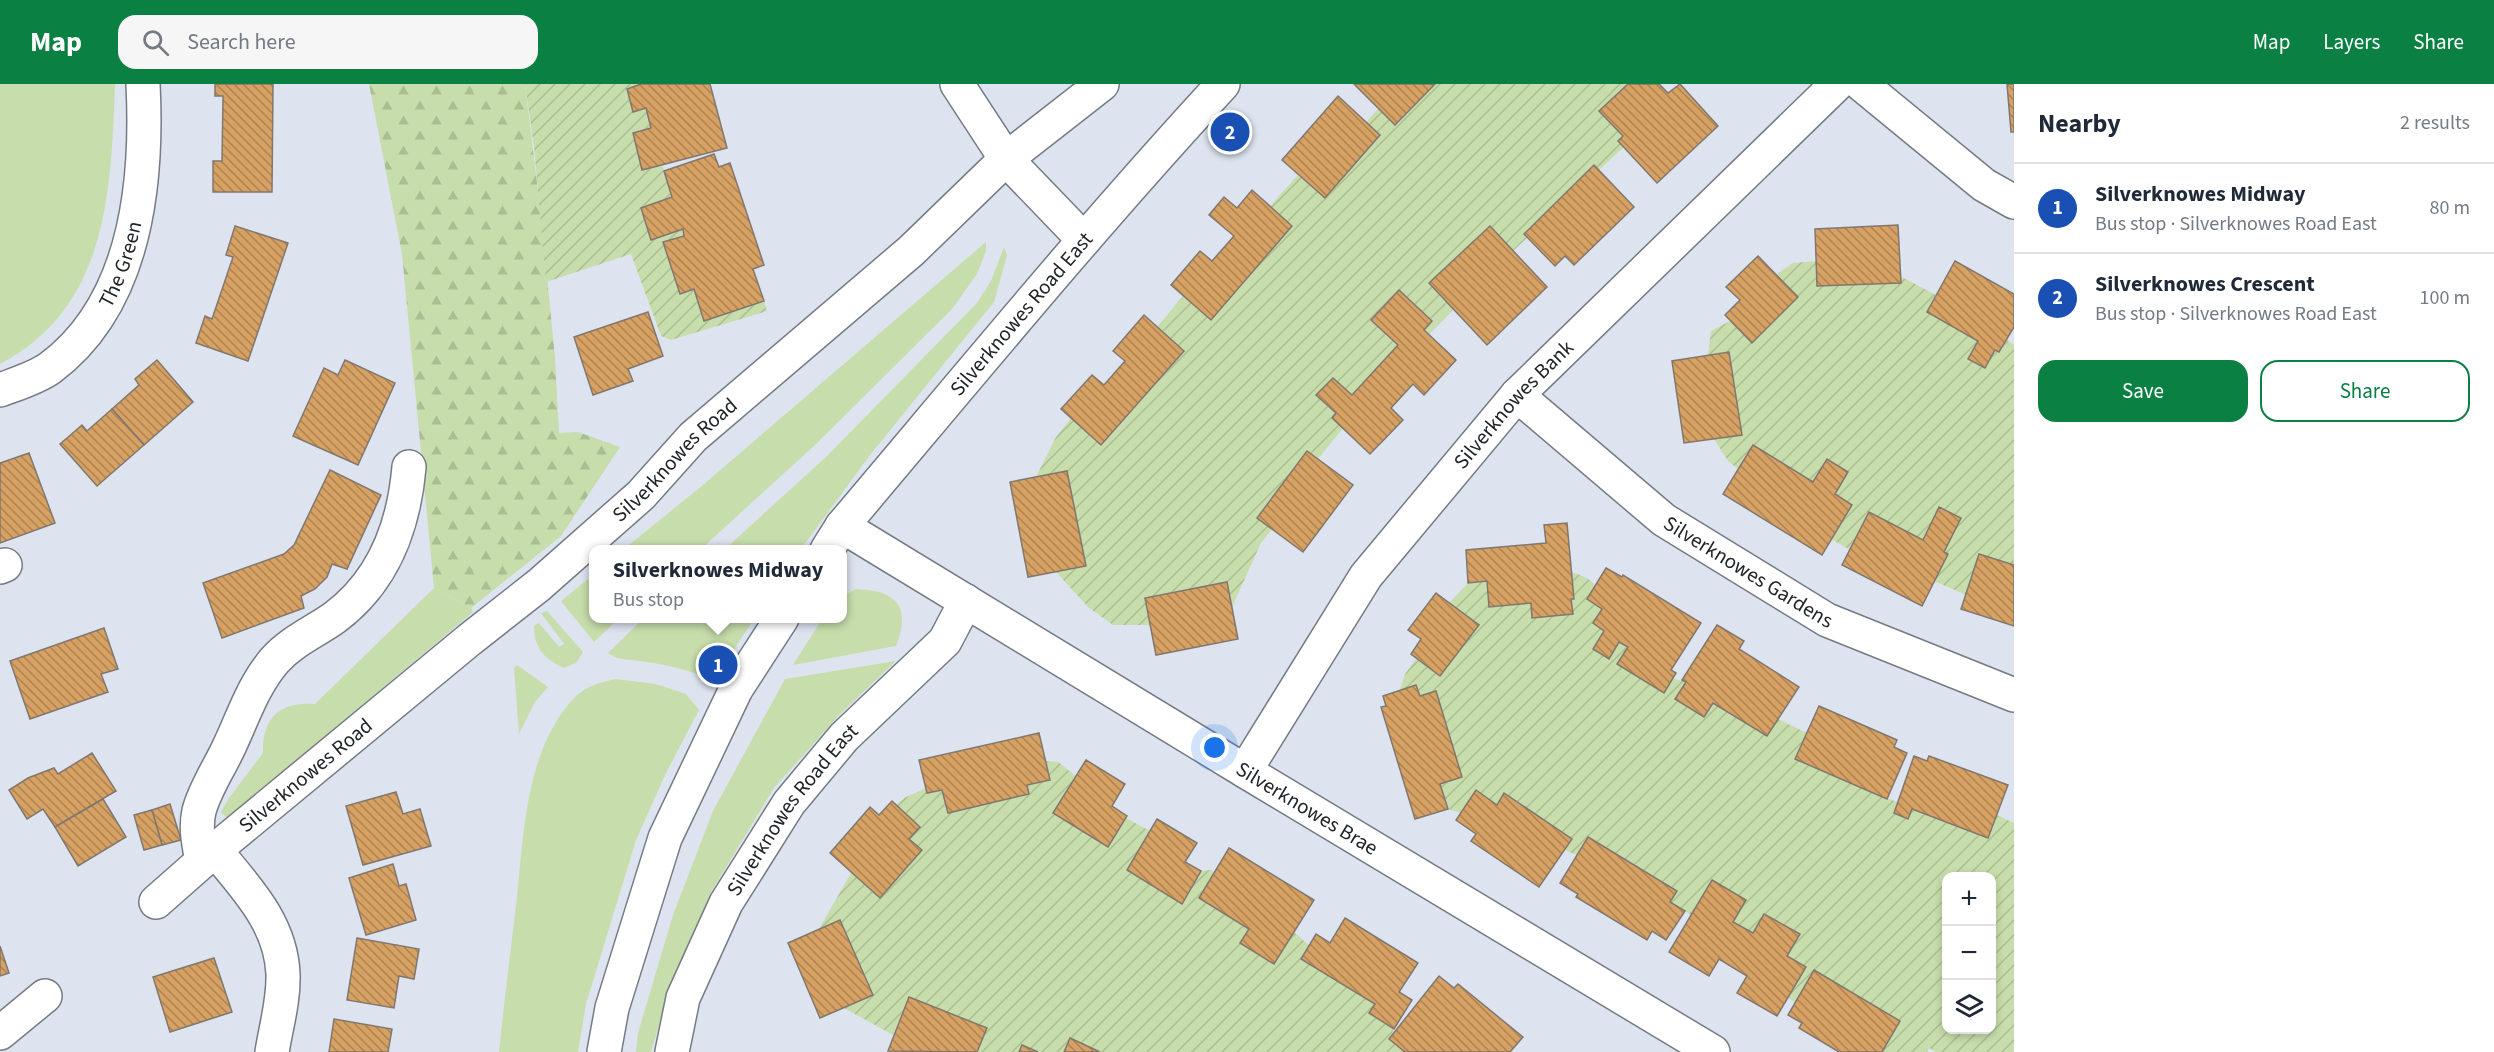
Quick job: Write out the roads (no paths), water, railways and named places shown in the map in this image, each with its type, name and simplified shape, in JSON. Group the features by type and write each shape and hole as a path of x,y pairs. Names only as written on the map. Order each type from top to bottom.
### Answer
{"street":[{"name":"The Green","path":"0,390 49,369 75,345 94,322 114,285 129,245 139,198 144,145 143,84"},
{"path":"957,84 1006,159 1084,240"},
{"name":"Silverknowes Road","path":"156,902 469,640 540,585 641,495 693,437 911,251 1006,159 1102,84"},
{"name":"Silverknowes Road East","path":"835,538 1084,240 1223,84"},
{"name":"Silverknowes Bank","path":"1245,771 1366,576 1517,395 1837,84"},
{"path":"1861,84 1984,185 2014,202"},
{"name":"Silverknowes Gardens","path":"1517,395 1664,519 1827,620 2014,695"},
{"path":"272,1052 283,975 280,951 273,928 260,905 209,856 197,836 198,813 208,786 260,681 275,660 294,643 348,607 383,563 397,531 406,501 409,467"},
{"name":"Silverknowes Brae","path":"835,538 966,601 1713,1052"},
{"name":"Silverknowes Road East","path":"673,1052 683,998 726,903 789,803 844,737 945,641 966,601"},
{"path":"604,1052 612,1008 665,838 736,689 779,623"},
{"path":"0,1033 45,996"}],"place":[{"name":"Silverknowes Crescent","path":"1230,132"},
{"name":"Silverknowes Midway","path":"718,665"}]}
